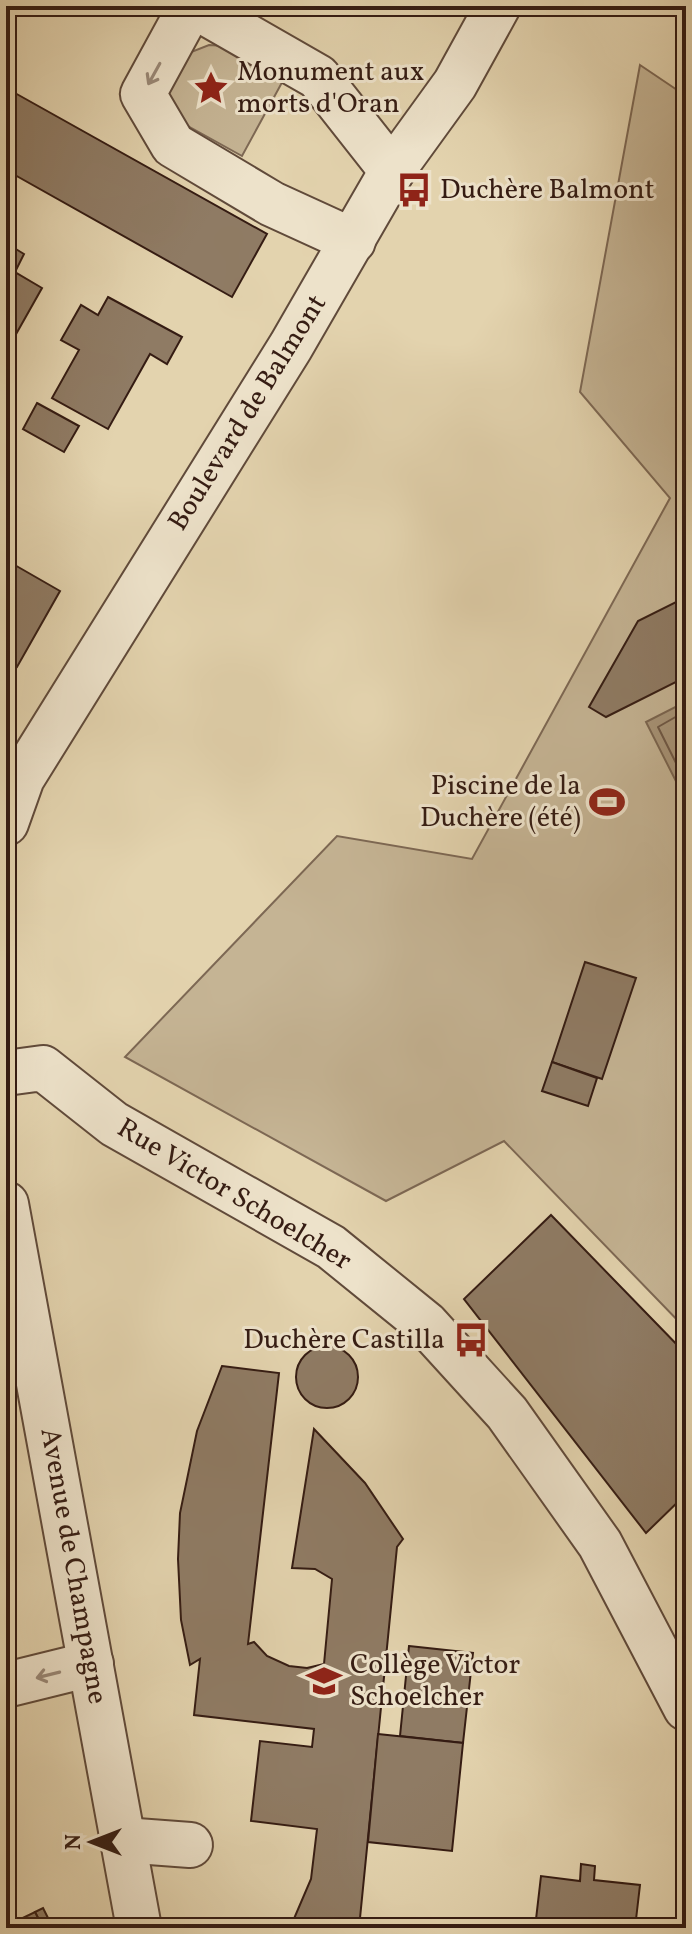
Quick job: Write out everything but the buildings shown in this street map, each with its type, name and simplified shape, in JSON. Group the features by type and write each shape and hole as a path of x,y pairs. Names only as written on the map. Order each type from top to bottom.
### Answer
{"street":[{"path":"353,241 272,204 173,145 143,94 193,6 318,77 392,171"},
{"name":"Boulevard de Balmont","path":"6,823 22,778 291,346 392,171 455,84 498,6"},
{"name":"Rue Victor Schoelcher","path":"6,1073 43,1068 114,1124 331,1247 426,1324 507,1413 600,1544 686,1708"},
{"name":"Avenue de Champagne","path":"6,1204 139,1928"},
{"path":"6,1685 91,1664"},
{"path":"123,1840 190,1845"}],"shaded area":[{"path":"209,45 225,46 285,77 242,156 177,120 171,109 168,81 181,56"},
{"path":"640,65 686,96 686,1329 504,1141 386,1201 125,1057 337,836 472,859 670,498 580,392"}],"water":[{"path":"686,704 686,801 646,722"}],"place":[{"name":"Monument aux morts d'Oran","path":"211,88"},
{"name":"Duchère Balmont","path":"414,190"},
{"name":"Piscine de la Duchère (été)","path":"607,802"},
{"name":"Duchère Castilla","path":"471,1340"},
{"name":"Collège Victor Schoelcher","path":"324,1681"}]}
